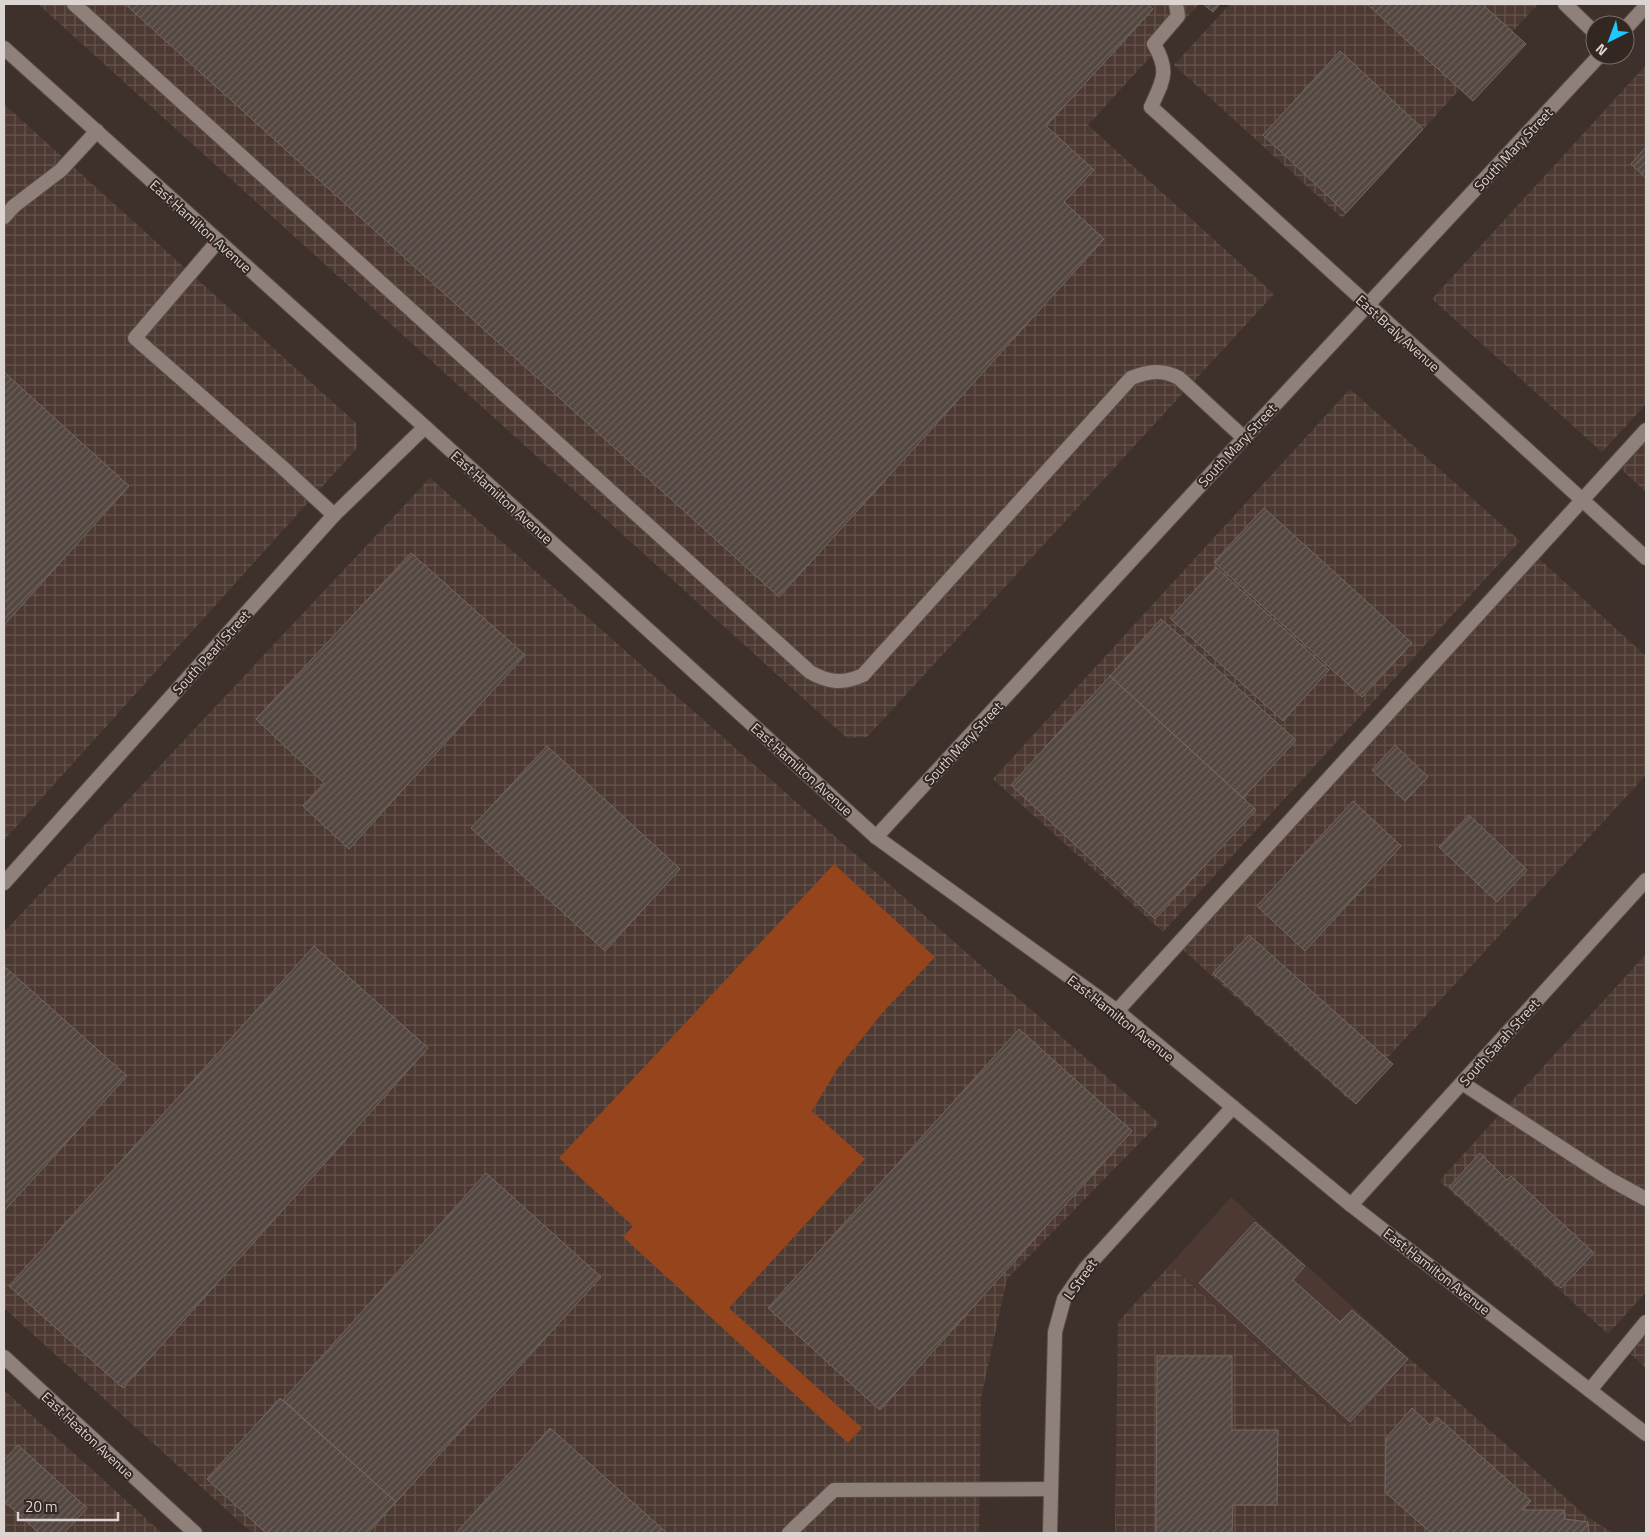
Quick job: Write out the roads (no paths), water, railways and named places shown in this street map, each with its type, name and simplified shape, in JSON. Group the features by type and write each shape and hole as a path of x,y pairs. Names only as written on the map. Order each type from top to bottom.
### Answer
{"street":[{"path":"74,4 803,666 821,678 837,682 852,681 863,676 1131,378 1144,372 1157,371 1169,373 1179,378 1244,438"},
{"name":"East Braly Avenue","path":"1176,4 1178,16 1154,44 1162,59 1163,80 1151,107 1646,558"},
{"path":"1565,4 1585,23"},
{"path":"1635,18 1646,6"},
{"name":"East Hamilton Avenue","path":"4,48 876,837 1117,1011 1351,1205 1646,1434"},
{"name":"South Mary Street","path":"876,837 1591,65"},
{"path":"4,217 14,206 61,170 97,131"},
{"path":"218,241 135,338 334,515"},
{"name":"South Pearl Street","path":"4,883 334,515 425,428"},
{"path":"1117,1011 1646,430"},
{"name":"South Sarah Street","path":"1351,1205 1646,880"},
{"path":"1462,1083 1611,1180 1646,1199"},
{"name":"L Street","path":"1050,1533 1054,1332 1064,1299 1085,1269 1233,1107"},
{"path":"1590,1390 1646,1322"},
{"name":"East Heaton Avenue","path":"4,1357 195,1533"},
{"path":"789,1533 834,1490 1051,1489"}]}
